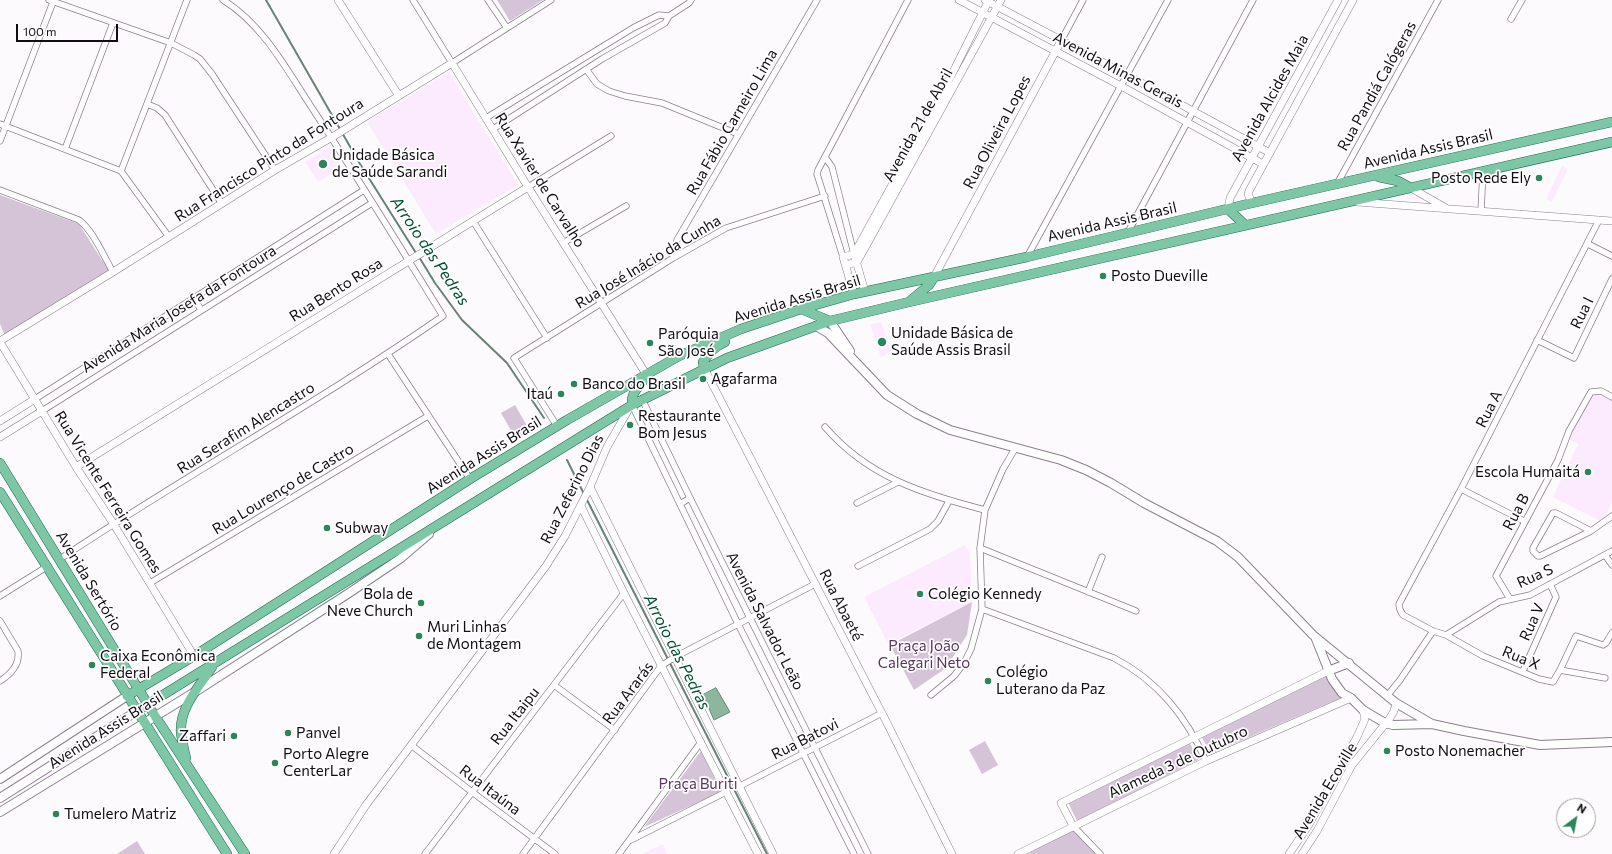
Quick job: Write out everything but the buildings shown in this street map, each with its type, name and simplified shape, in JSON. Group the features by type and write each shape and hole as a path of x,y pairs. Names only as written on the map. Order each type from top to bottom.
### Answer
{"main road":[{"name":"Avenida Assis Brasil","path":"0,779 138,689 194,656 470,479 557,426 679,356 741,329 801,309 854,294 1027,257 1252,203 1612,122"},
{"name":"Avenida Assis Brasil","path":"0,798 148,704 632,405 726,358 830,321 1612,142"},
{"path":"1374,176 1398,180 1411,188"},
{"path":"1228,209 1245,225"},
{"path":"909,302 929,285 934,277"},
{"path":"801,309 830,321 863,372"},
{"path":"816,326 828,333 863,372 887,395 933,423 950,430 1061,460 1086,470 1111,482 1144,503 1217,541 1238,557 1344,665 1396,703 1432,724"},
{"path":"704,368 703,362 711,350 734,337 741,329"},
{"path":"632,405 631,396 641,385 646,374"},
{"name":"Avenida Sertório","path":"0,463 138,689 245,854"},
{"name":"Avenida Sertório","path":"0,492 48,566 224,853"},
{"name":"Avenida Assis Brasil","path":"0,812 198,690 401,558 443,521"},
{"path":"1313,635 1322,653 1328,671 1337,686 1363,710 1386,723 1393,725 1432,724 1464,732 1540,745 1612,742"},
{"path":"187,763 181,734 182,718 187,705 213,665"},
{"path":"1328,671 1344,665"},
{"path":"1337,686 1337,676 1344,665"}],"street":[{"path":"121,170 187,0"},
{"path":"222,0 243,16 265,37 333,137 372,203 409,259"},
{"path":"338,0 399,96"},
{"name":"Rua Xavier de Carvalho","path":"413,0 528,187 646,374"},
{"path":"488,0 507,28"},
{"name":"Rua Francisco Pinto da Fontoura","path":"0,341 275,170 346,129 551,0"},
{"path":"493,129 602,59 664,23 669,16 689,3 691,0"},
{"name":"Rua Fábio Carneiro Lima","path":"673,258 677,240 816,0"},
{"path":"854,294 817,174 820,165 908,0"},
{"name":"Avenida Minas Gerais","path":"958,0 1056,51 1263,164"},
{"name":"Rua Oliveira Lopes","path":"934,277 1083,0"},
{"path":"1027,257 1168,0"},
{"path":"1128,232 1253,0"},
{"name":"Avenida Alcides Maia","path":"1228,209 1230,198 1338,0"},
{"name":"Avenida Alcides Maia","path":"1252,203 1248,194 1249,191 1353,0"},
{"name":"Rua Pandiá Calógeras","path":"1337,184 1438,0"},
{"path":"1511,19 1522,0"},
{"path":"0,141 3,125 51,1 171,43 194,55 204,64 275,170"},
{"name":"Avenida Minas Gerais","path":"988,1 999,3 1061,41 1127,75 1270,153"},
{"name":"Avenida 21 de Abril","path":"942,101 988,1"},
{"name":"Avenida 21 de Abril","path":"857,262 942,101 999,3"},
{"path":"486,118 633,28 659,15 669,16"},
{"path":"65,149 113,23"},
{"path":"633,28 638,37"},
{"path":"596,50 602,59"},
{"path":"586,69 597,84 613,92 625,96 662,103 738,134"},
{"path":"147,104 157,108 165,115 222,204"},
{"path":"3,125 121,170 169,237"},
{"name":"Rua Bento Rosa","path":"76,467 247,362 409,259 611,136"},
{"name":"Avenida 21 de Abril","path":"854,254 918,146"},
{"path":"825,157 832,167 865,292"},
{"path":"1481,211 1483,171"},
{"path":"1411,188 1448,209"},
{"path":"0,190 79,220 90,232 113,272"},
{"name":"Avenida Maria Josefa da Fontoura","path":"0,421 364,190"},
{"name":"Rua José Inácio da Cunha","path":"557,426 514,358 673,258 726,228 825,196"},
{"path":"1350,201 1612,221"},
{"name":"Avenida Maria Josefa da Fontoura","path":"0,437 372,203"},
{"path":"563,243 626,206"},
{"name":"Rua A","path":"1399,607 1399,604 1462,489 1599,220"},
{"path":"473,221 547,338"},
{"path":"1588,244 1612,256"},
{"path":"843,257 854,254"},
{"name":"Rua Serafim Alencastro","path":"60,559 113,523 388,354 443,316 409,259"},
{"path":"846,265 857,262"},
{"name":"Rua I","path":"1537,340 1574,358 1612,279"},
{"path":"194,298 201,310"},
{"name":"Rua Vicente Ferreira Gomes","path":"0,341 76,467 113,523 194,656"},
{"path":"388,354 470,479"},
{"name":"Rua Abaeté","path":"704,368 882,713 952,854"},
{"name":"Rua B","path":"1510,599 1496,576 1524,521 1558,460 1569,431 1591,392 1601,391 1612,396"},
{"name":"Avenida Salvador Leão","path":"642,399 868,854"},
{"name":"Avenida Salvador Leão","path":"632,405 738,624 854,854"},
{"name":"Rua Zeferino Dias","path":"334,854 366,805 546,566 565,536 582,504 607,447 632,405"},
{"name":"Rua Lourenço de Castro","path":"150,583 428,416"},
{"path":"825,427 849,451 867,465 898,482 949,501 985,510"},
{"path":"931,694 948,682 964,663 971,649 982,609 980,548 985,510 1003,469 1016,447"},
{"path":"857,503 898,482"},
{"path":"589,489 773,854"},
{"path":"1462,489 1524,521"},
{"path":"680,504 690,498"},
{"path":"858,566 930,529 938,521 949,501"},
{"path":"582,504 624,593 663,665 758,854"},
{"path":"1591,531 1556,513 1553,513 1533,548 1533,551 1540,556 1591,531 1612,516"},
{"path":"980,548 1136,611"},
{"name":"Rua S","path":"1446,635 1499,602 1530,595 1605,556 1612,550"},
{"path":"1605,556 1612,565"},
{"path":"1088,592 1102,557"},
{"path":"0,596 48,566"},
{"name":"Rua Ararás","path":"523,854 663,665 673,658 815,584"},
{"name":"Rua V","path":"1523,671 1556,597 1550,584"},
{"name":"Rua Itaipu","path":"425,854 624,593"},
{"name":"Rua X","path":"1399,607 1399,611 1403,615 1433,631 1446,635 1483,656 1523,671 1539,679 1553,682 1576,636 1603,646 1612,633"},
{"path":"982,609 1114,658 1132,667 1163,693 1195,737 1206,760"},
{"path":"0,620 18,651 19,657 16,666 8,676 0,681"},
{"path":"1387,696 1400,680 1433,631"},
{"path":"1560,670 1605,678"},
{"name":"Alameda 3 de Outubro","path":"1073,826 1061,803 1328,671"},
{"path":"554,685 615,730"},
{"name":"Alameda 3 de Outubro","path":"1018,854 1206,760 1351,698"},
{"name":"Avenida Ecoville","path":"1302,854 1317,831 1352,765 1386,723 1394,711 1396,703"},
{"name":"Avenida Ecoville","path":"1290,854 1308,826 1362,728 1365,720 1363,710"},
{"name":"Rua Batovi","path":"740,786 882,713"},
{"path":"619,854 701,742"},
{"name":"Rua Itaúna","path":"411,745 555,854"},
{"path":"629,841 726,792"},
{"path":"1073,826 1100,854"},
{"path":"1308,826 1317,831"}],"shaded area":[{"path":"449,72 518,185 436,234 367,122"},
{"name":"Unidade Básica de Saúde Sarandi","path":"329,147 342,168 318,182 305,162"},
{"path":"1562,166 1568,169 1552,202 1546,199"},
{"name":"Unidade Básica de Saúde Assis Brasil","path":"881,322 891,351 881,358 870,324"},
{"name":"Escola Humaitá","path":"1595,393 1600,393 1612,399 1612,502 1602,522 1553,497 1578,444 1569,439 1589,398"},
{"name":"Colégio Kennedy","path":"965,545 970,553 972,602 888,644 864,597"},
{"path":"716,688 730,712 714,720 703,695"},
{"path":"663,844 667,854 642,854 653,849"}],"green space":[{"path":"497,0 543,0 510,21"},
{"path":"0,195 79,224 109,271 5,336 0,324"},
{"path":"515,405 530,431 516,439 501,413"},
{"name":"Praça João Calegari Neto","path":"972,602 967,635 946,668 914,690 890,645"},
{"path":"1327,675 1330,683 1345,698 1331,702 1210,754 1202,737"},
{"path":"985,741 998,765 982,774 969,750"},
{"path":"1190,743 1198,760 1077,821 1068,802"},
{"name":"Praça Buriti","path":"701,751 721,792 644,827"},
{"path":"1072,830 1096,854 1028,854"},
{"path":"137,841 145,854 117,854"}],"waterway":[{"name":"Arroio das Pedras","path":"266,0 360,164 416,253"},
{"name":"Arroio das Pedras","path":"419,257 435,283 462,320 507,363 544,418"},
{"name":"Arroio das Pedras","path":"567,460 584,494"},
{"name":"Arroio das Pedras","path":"586,498 767,854"}],"place":[{"name":"Unidade Básica de Saúde Sarandi","path":"323,164"},
{"name":"Posto Rede Ely","path":"1539,178"},
{"name":"Posto Dueville","path":"1103,276"},
{"name":"Unidade Básica de Saúde Assis Brasil","path":"882,342"},
{"name":"Paróquia São José","path":"650,343"},
{"name":"Agafarma","path":"703,379"},
{"name":"Banco do Brasil","path":"574,384"},
{"name":"Itaú","path":"561,394"},
{"name":"Restaurante Bom Jesus","path":"630,425"},
{"name":"Escola Humaitá","path":"1588,472"},
{"name":"Subway","path":"327,528"},
{"name":"Colégio Kennedy","path":"920,594"},
{"name":"Bola de Neve Church","path":"421,603"},
{"name":"Muri Linhas de Montagem","path":"419,636"},
{"name":"Caixa Econômica Federal","path":"92,665"},
{"name":"Colégio Luterano da Paz","path":"988,681"},
{"name":"Panvel","path":"288,733"},
{"name":"Zaffari","path":"234,736"},
{"name":"Posto Nonemacher","path":"1387,751"},
{"name":"Porto Alegre CenterLar","path":"275,763"},
{"name":"Tumelero Matriz","path":"56,814"}]}
